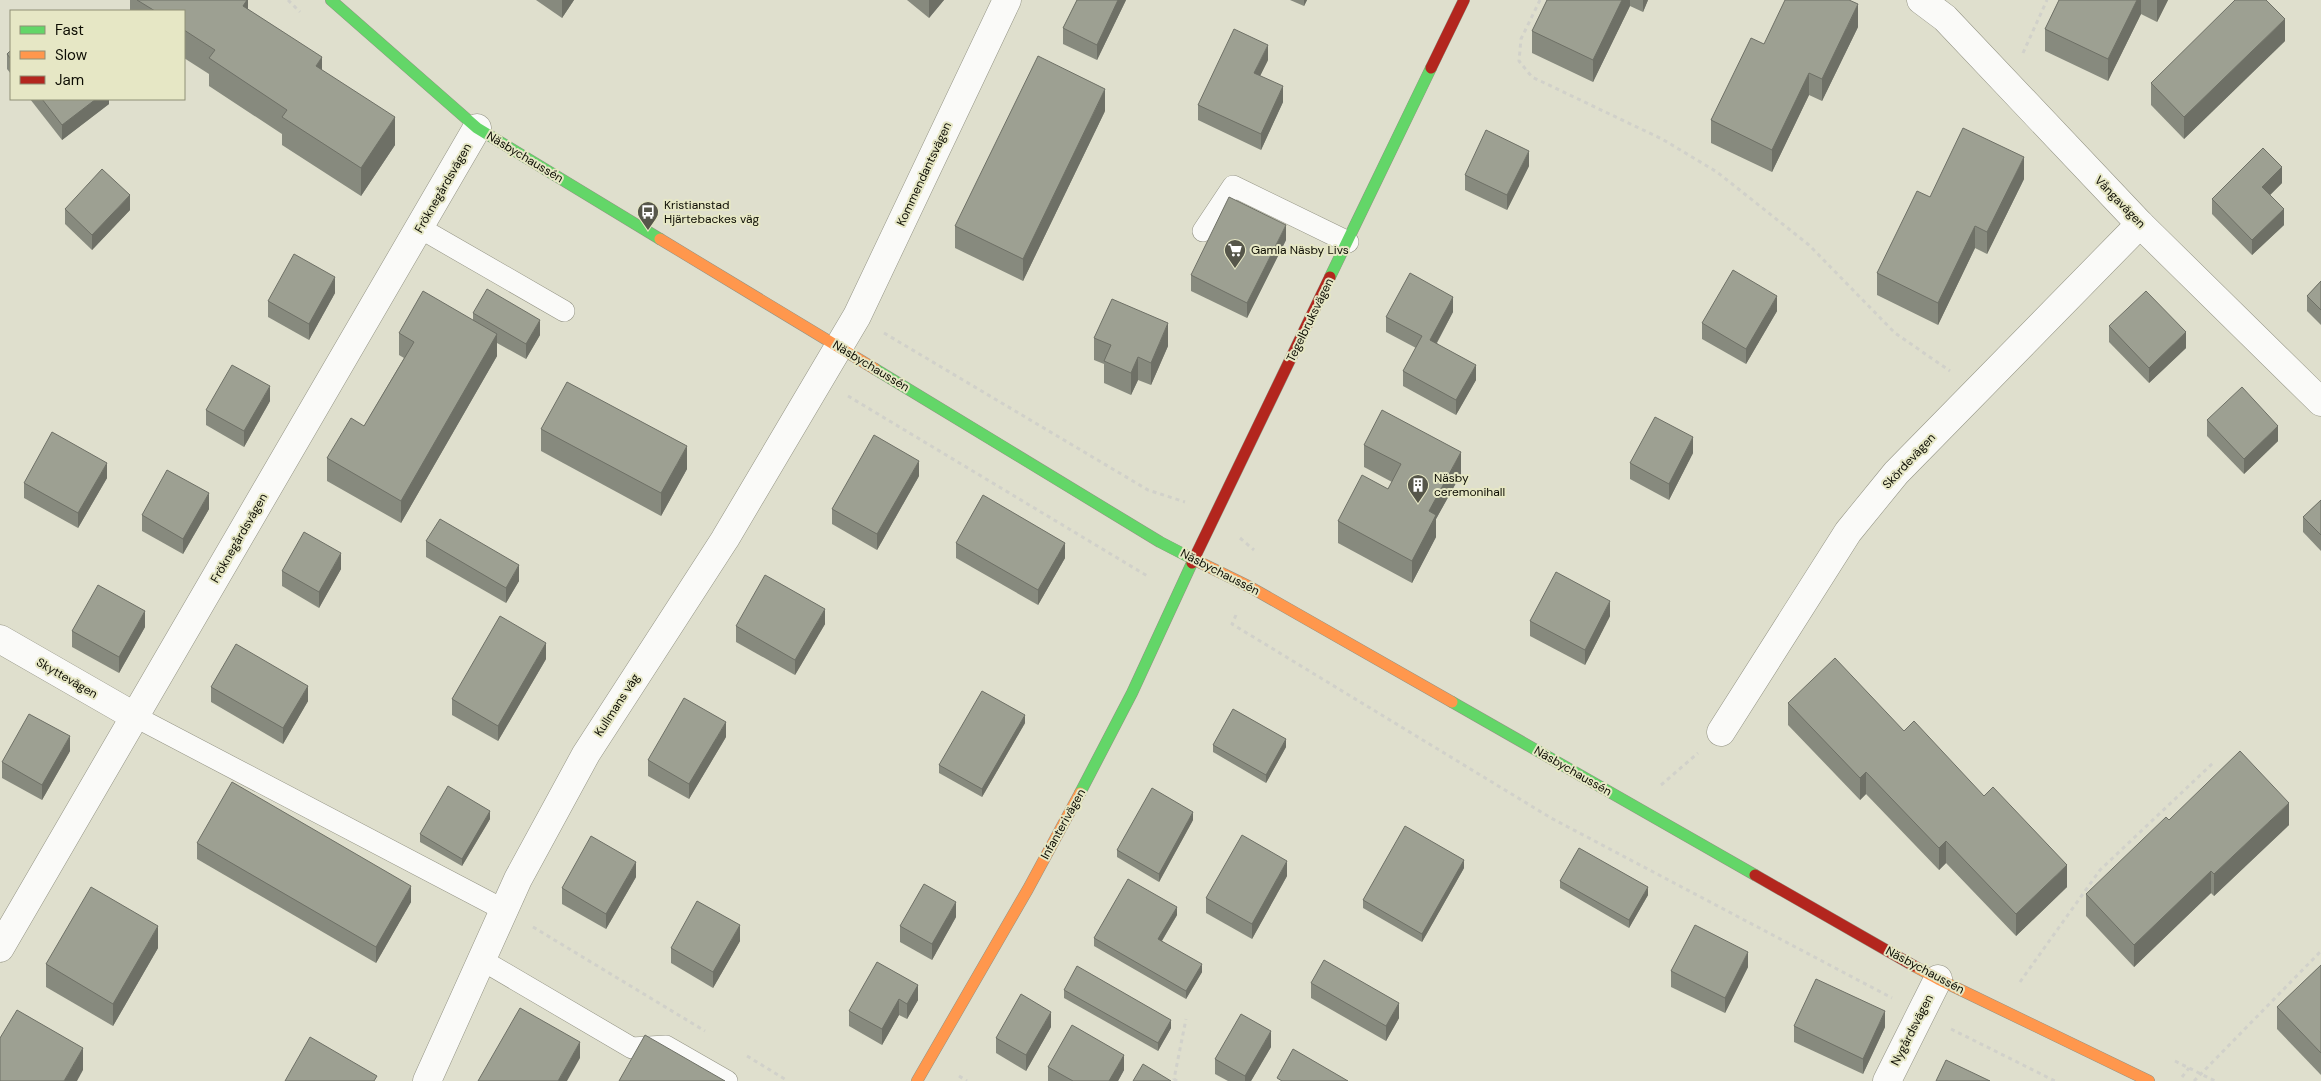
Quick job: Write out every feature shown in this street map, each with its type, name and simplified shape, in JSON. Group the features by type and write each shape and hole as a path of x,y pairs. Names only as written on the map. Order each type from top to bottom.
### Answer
{"street":[{"name":"Näsbychaussén","path":"331,0 478,128 1160,542 1250,587 1938,979 2149,1081"},
{"name":"Kommendantsvägen","path":"839,346 857,316 1006,0"},
{"name":"Tegelbruksvägen","path":"1194,558 1464,0"},
{"name":"Vångavägen","path":"1921,0 1945,18 2140,224 2321,402"},
{"name":"Fröknegårdsvägen","path":"0,948 478,128"},
{"name":"Skördevägen","path":"1721,732 1848,532 1896,473 2140,224"},
{"name":"Kullmans väg","path":"427,1081 518,879 586,754 725,539 839,346"},
{"name":"Infanterivägen","path":"917,1081 1099,759 1173,607 1194,558"},
{"name":"Skyttevägen","path":"0,639 134,716"},
{"name":"Nygårdsvägen","path":"1887,1081 1938,979"}],"lane":[{"path":"1203,230 1232,186 1348,242"},
{"path":"420,228 564,311"},
{"path":"134,716 504,910"},
{"path":"482,960 632,1048 666,1046 727,1081"}],"path":[{"path":"1540,0 1521,39 1519,61 1532,77 1662,139 1717,172 1809,245 1895,332 1977,390"},
{"path":"2009,86 2047,0"},
{"path":"857,316 1148,490 1186,503 1215,517 1266,560 1232,624 1551,818 1921,1014 2055,1081"},
{"path":"1655,790 1721,732"},
{"path":"2028,988 2019,984 2100,870 2213,763"},
{"path":"504,910 713,1036"},
{"path":"2194,1081 2321,951"},
{"path":"1177,1081 1174,1079 1186,1019"},
{"path":"746,1056 788,1081"},
{"path":"2172,1060 2215,1081"},
{"path":"2180,1080 2189,1068"}],"building":[{"path":"137,0 247,0 243,6 322,57 316,66 395,117 361,168 282,117 287,110 209,58 215,50 185,31 185,10 153,10"},
{"path":"1077,0 1118,0 1097,45 1063,28"},
{"path":"1547,0 1622,0 1593,60 1532,31"},
{"path":"1785,0 1849,0 1858,4 1822,79 1809,73 1772,150 1711,120 1751,38 1764,44"},
{"path":"2059,0 2137,0 2108,59 2045,29"},
{"path":"2235,0 2266,0 2285,19 2184,117 2151,83"},
{"path":"1234,29 1268,45 1254,73 1283,86 1261,134 1198,105"},
{"path":"1038,56 1105,89 1023,259 955,226"},
{"path":"43,100 95,100 62,125"},
{"path":"1963,128 2024,157 1987,232 1975,226 1938,303 1877,273 1917,191 1930,197"},
{"path":"1486,130 1529,151 1507,195 1465,175"},
{"path":"2263,148 2282,167 2262,187 2284,209 2252,240 2212,199"},
{"path":"102,169 130,195 92,235 65,209"},
{"path":"1229,197 1286,225 1247,303 1191,275"},
{"path":"294,254 335,277 309,324 268,301"},
{"path":"1733,270 1777,296 1746,349 1702,323"},
{"path":"1410,273 1453,297 1430,340 1476,365 1456,400 1403,371 1422,336 1386,317"},
{"path":"2321,281 2321,310 2307,296"},
{"path":"487,289 540,320 526,344 473,313"},
{"path":"423,291 497,334 401,501 327,458 351,418 364,426 414,342 399,333"},
{"path":"2146,291 2186,332 2149,368 2109,326"},
{"path":"1112,299 1168,323 1151,363 1138,357 1131,373 1104,361 1111,345 1094,338"},
{"path":"232,365 270,386 244,431 206,410"},
{"path":"567,382 687,446 661,493 541,429"},
{"path":"2242,387 2278,426 2244,459 2207,420"},
{"name":"Näsby ceremonihall","path":"1382,410 1461,452 1429,511 1436,515 1412,561 1338,521 1362,475 1388,489 1401,464 1364,445"},
{"path":"1655,417 1693,437 1669,484 1630,463"},
{"path":"52,432 107,463 78,513 24,483"},
{"path":"874,435 919,461 877,534 832,509"},
{"path":"167,470 209,493 183,539 142,515"},
{"path":"983,495 1065,543 1038,590 956,543"},
{"path":"2321,500 2321,535 2303,517"},
{"path":"440,519 519,565 506,588 426,541"},
{"path":"304,532 341,553 319,592 282,571"},
{"path":"1556,572 1610,601 1585,650 1530,621"},
{"path":"765,575 825,609 795,660 736,626"},
{"path":"98,585 145,611 119,657 72,631"},
{"path":"500,616 546,643 498,726 452,699"},
{"path":"236,644 308,686 283,728 211,687"},
{"path":"1835,658 1904,731 1914,721 1984,796 1993,787 2067,865 2016,914 1946,841 1939,848 1866,772 1860,778 1788,703"},
{"path":"982,691 1025,715 982,789 939,765"},
{"path":"684,698 726,722 689,784 648,760"},
{"path":"1233,709 1286,739 1266,775 1213,745"},
{"path":"29,714 70,736 42,785 2,762"},
{"path":"2240,751 2289,803 2214,874 2211,871 2134,945 2086,894 2166,817 2169,820"},
{"path":"232,782 411,886 376,947 197,843"},
{"path":"448,786 490,811 462,859 420,834"},
{"path":"1152,788 1193,812 1159,874 1117,850"},
{"path":"1405,826 1464,860 1422,934 1363,900"},
{"path":"1242,835 1287,861 1252,924 1206,898"},
{"path":"591,836 636,862 606,914 562,888"},
{"path":"1579,848 1648,887 1629,920 1560,881"},
{"path":"1128,879 1177,907 1158,939 1202,964 1186,991 1094,938"},
{"path":"924,884 956,902 932,944 900,926"},
{"path":"91,887 158,926 113,1004 46,964"},
{"path":"697,901 740,925 713,972 671,948"},
{"path":"1695,925 1748,952 1725,998 1671,971"},
{"path":"1324,960 1399,1003 1386,1026 1311,983"},
{"path":"877,962 918,985 907,1004 899,999 882,1029 849,1011"},
{"path":"2321,965 2321,1053 2277,1007"},
{"path":"1077,966 1171,1020 1158,1043 1064,990"},
{"path":"1816,979 1885,1011 1863,1059 1794,1026"},
{"path":"1021,994 1051,1012 1026,1055 996,1038"},
{"path":"520,1008 580,1042 558,1081 478,1081"},
{"path":"17,1010 83,1048 64,1081 0,1081 0,1038"},
{"path":"1241,1014 1271,1031 1245,1076 1215,1059"},
{"path":"1072,1025 1124,1055 1109,1081 1073,1081 1048,1067"},
{"path":"645,1035 725,1081 619,1081"},
{"path":"310,1037 377,1076 374,1081 285,1081"},
{"path":"1293,1049 1348,1081 1282,1081 1277,1078"},
{"path":"1946,1060 1990,1081 1936,1081"},
{"path":"1143,1064 1171,1081 1133,1081"}],"traffic: fast":[{"path":"331,0 477,128 660,239"},
{"path":"1330,277 1431,68"},
{"path":"875,369 1160,542 1191,558"},
{"path":"1080,793 1132,693 1192,563"},
{"path":"1452,702 1755,875"}],"traffic: slow":[{"path":"660,239 875,369"},
{"path":"1191,558 1250,587 1452,702"},
{"path":"917,1081 1028,889 1080,793"},
{"path":"1914,966 2149,1081"}],"traffic: jam":[{"path":"1431,68 1464,0"},
{"path":"1192,563 1330,277"},
{"path":"1755,875 1914,966"}],"place":[{"name":"Kristianstad Hjärtebackes väg","path":"648,231"},
{"name":"Gamla Näsby Livs","path":"1235,269"},
{"name":"Näsby ceremonihall","path":"1418,504"}]}
